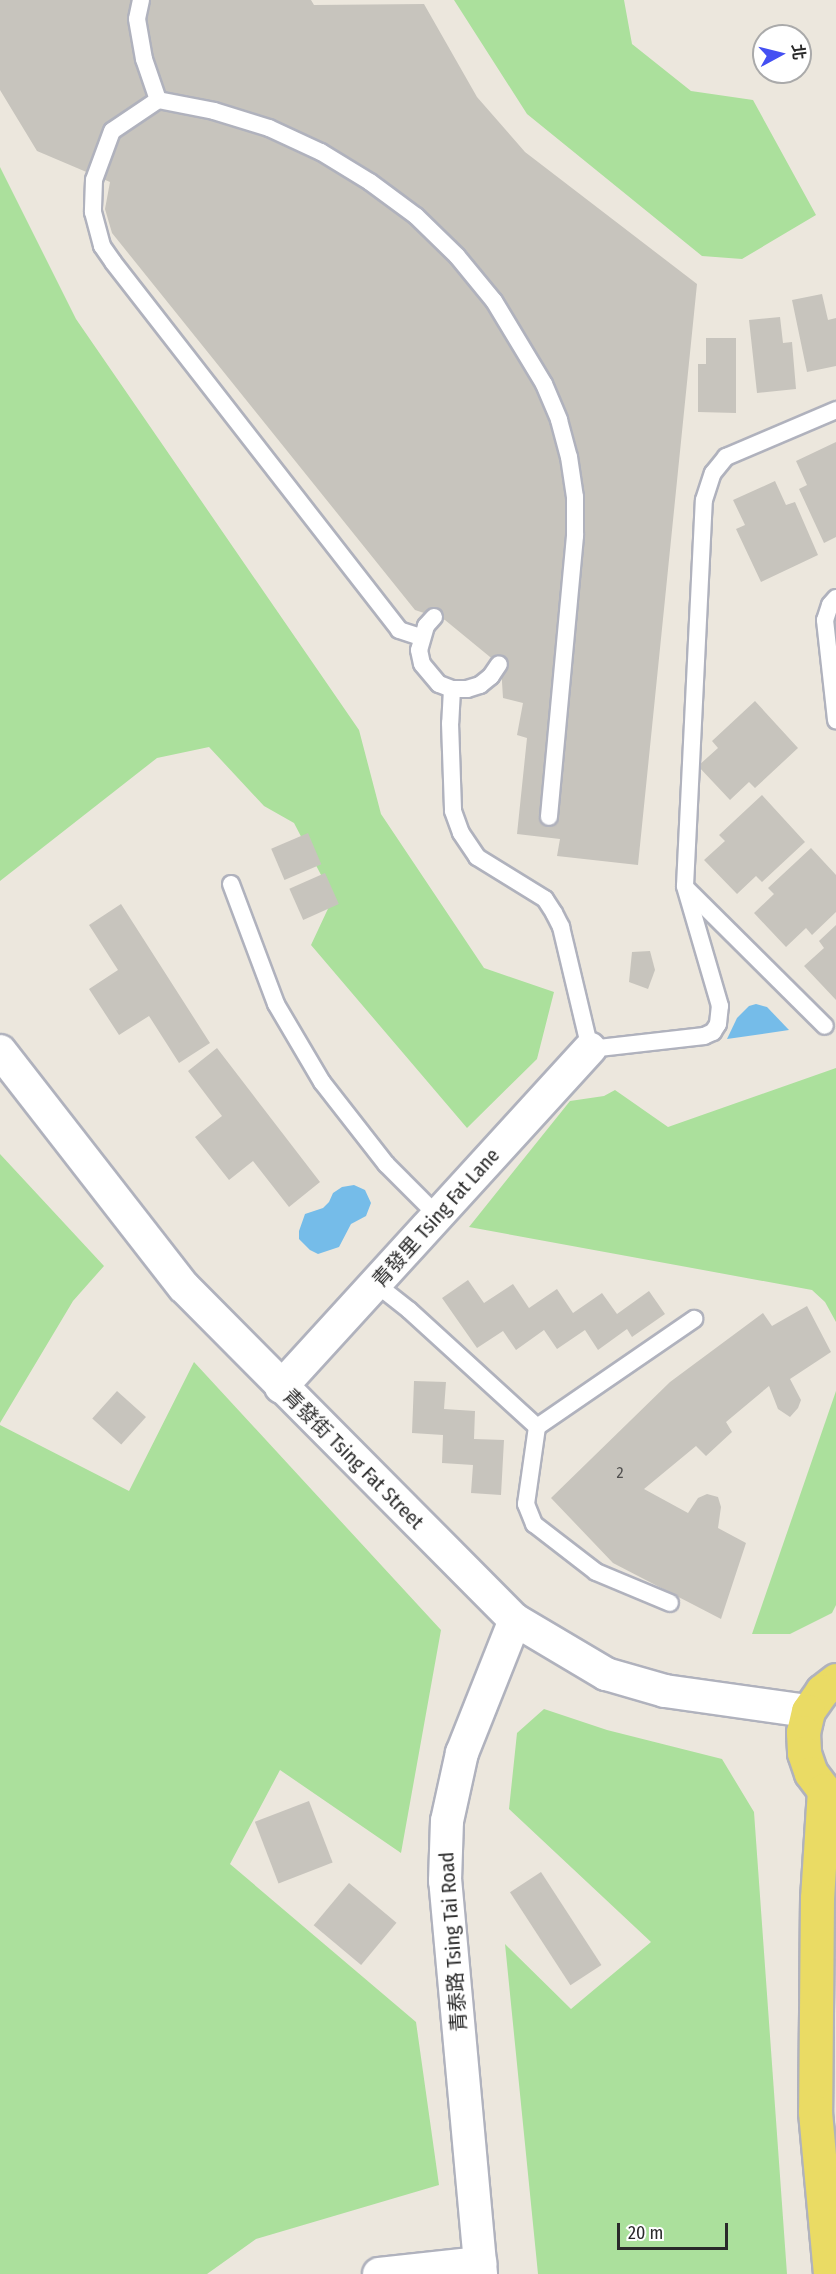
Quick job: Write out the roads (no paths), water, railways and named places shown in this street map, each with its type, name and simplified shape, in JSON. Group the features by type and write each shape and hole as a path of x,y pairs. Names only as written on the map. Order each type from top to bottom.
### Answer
{"main road":[{"path":"830,2274 815,2112 817,1898 830,1795 811,1773 804,1753 803,1732 808,1711 822,1691 836,1680"}],"street":[{"name":"青發里 Tsing Fat Lane","path":"281,1387 590,1049"},
{"name":"青發街 Tsing Fat Street","path":"0,1051 184,1287 515,1620 606,1674 665,1691 808,1711"},
{"name":"青泰路 Tsing Tai Road","path":"480,2268 446,1881 447,1821 462,1753 515,1620"},
{"path":"379,2274 480,2268"}],"lane":[{"path":"141,0 137,19 144,59 158,100"},
{"path":"421,637 399,630 102,246 93,212 94,180 112,131 158,100 214,111 269,128 321,152 370,182 416,216 457,256 494,301 544,384 559,420 569,458 575,506 575,536 549,817"},
{"path":"452,689 450,723 453,811 461,833 477,857 545,899 554,913 561,927 590,1049 704,1036 712,1032 718,1024 720,1006 685,886 704,500 713,473 726,457 836,410"},
{"path":"836,598 830,604 825,620 836,720"},
{"path":"434,617 421,637 419,650 422,664 440,684 452,689 467,689 480,685 491,676 499,664"},
{"path":"231,884 276,1004 322,1082 386,1164 438,1216"},
{"path":"685,886 825,1026"},
{"path":"376,1284 537,1427"},
{"path":"670,1603 596,1572 534,1524 526,1504 537,1427 694,1319"}],"water":[{"path":"756,1004 767,1007 789,1030 727,1039 737,1018 749,1006"},
{"path":"354,1185 365,1190 371,1203 366,1216 351,1224 339,1247 318,1254 310,1250 299,1239 299,1231 305,1214 323,1208 333,1193 342,1187"}]}
